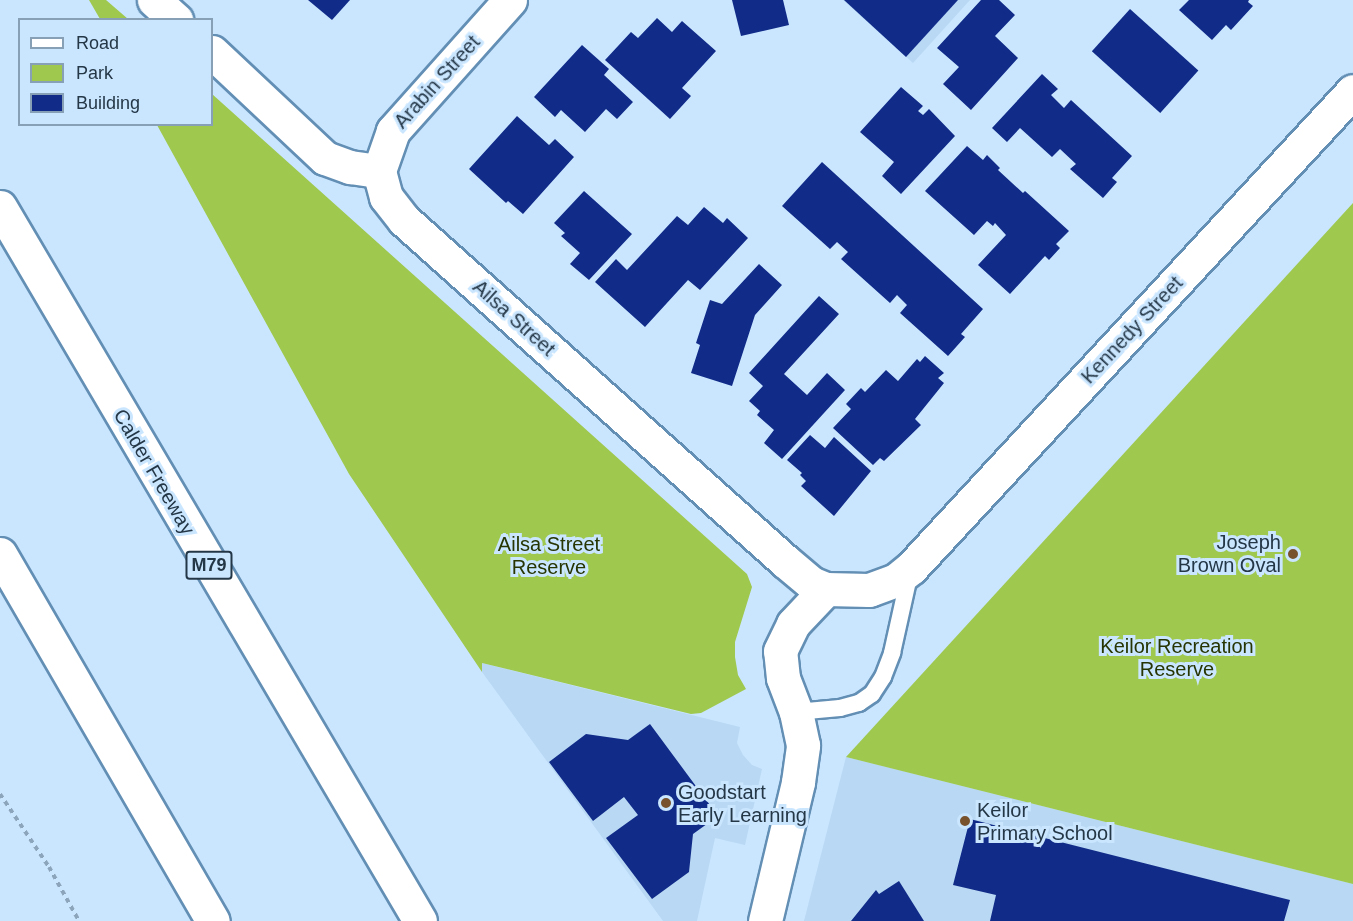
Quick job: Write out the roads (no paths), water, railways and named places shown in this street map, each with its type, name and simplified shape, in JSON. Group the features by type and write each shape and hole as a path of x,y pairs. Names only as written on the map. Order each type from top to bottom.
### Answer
{"main road":[{"path":"154,0 174,18"},
{"name":"Arabin Street","path":"379,171 393,131 510,0"},
{"path":"213,53 325,158 336,163 379,171"},
{"name":"Kennedy Street","path":"826,590 851,592 869,590 896,580 911,568 1353,91"},
{"name":"Ailsa Street","path":"379,171 386,197 404,220 785,561 811,583 826,590"},
{"name":"Calder Freeway","path":"0,207 420,921"},
{"path":"0,554 213,921"},
{"path":"765,921 802,763 802,732 783,678 780,651 793,624 826,590"}],"lane":[{"path":"796,712 840,708 859,702 872,694 884,677 892,653 911,568"}],"place":[{"name":"Joseph Brown Oval","path":"1293,554"},
{"name":"Goodstart Early Learning","path":"666,803"},
{"name":"Keilor Primary School","path":"965,821"}],"park label":[{"name":"Ailsa Street Reserve","path":"549,556"},
{"name":"Keilor Recreation Reserve","path":"1177,658"}]}
